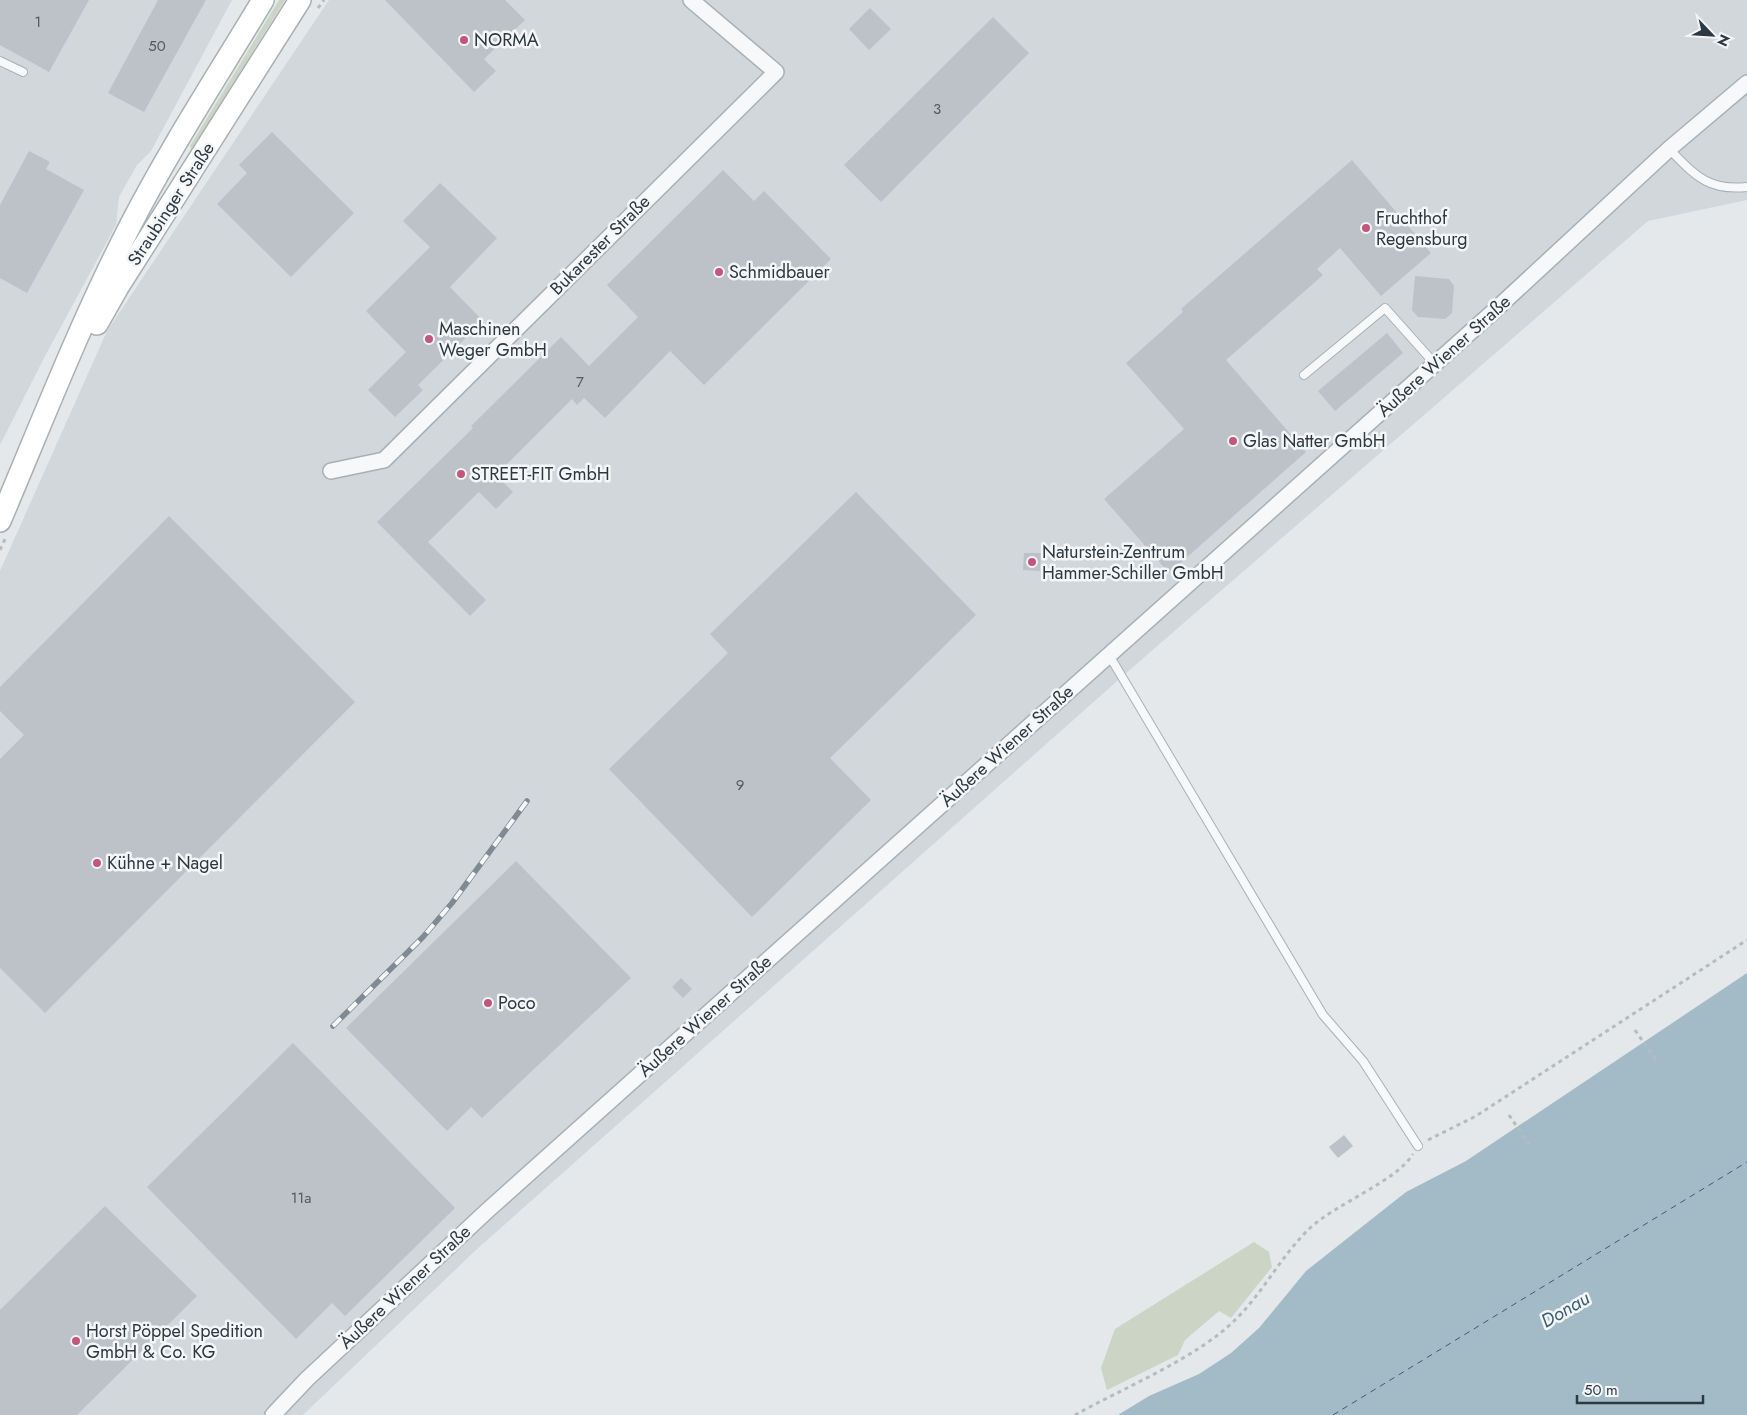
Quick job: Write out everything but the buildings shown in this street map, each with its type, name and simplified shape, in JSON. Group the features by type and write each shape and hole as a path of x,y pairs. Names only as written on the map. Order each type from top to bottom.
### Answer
{"main road":[{"name":"Straubinger Straße","path":"0,521 97,293 161,168 263,0"},
{"name":"Straubinger Straße","path":"47,412 118,287 300,0"}],"street":[{"name":"Bukarester Straße","path":"331,471 384,460 776,72 691,0"},
{"name":"Äußere Wiener Straße","path":"273,1415 307,1379 488,1210 1435,364 1669,149 1747,83"}],"lane":[{"path":"0,61 23,72"},
{"path":"1669,149 1694,174 1711,184 1726,189 1747,186"},
{"path":"1304,375 1385,308 1435,364"},
{"path":"1109,655 1324,1016 1363,1061 1418,1146"}],"path":[{"path":"1075,1415 1209,1341 1234,1322 1253,1302 1308,1229 1330,1212 1391,1175 1410,1160 1418,1146 1476,1116 1747,940"},
{"path":"1635,1030 1658,1063"},
{"path":"1509,1115 1531,1147"}],"shaded area":[{"path":"0,0 232,0 151,151 137,165 119,197 116,225 44,358 0,445"},
{"path":"279,0 285,0 231,87 221,119 199,153 192,150 190,146"},
{"path":"329,0 1747,0 1747,200 1648,221 1133,667 476,1250 303,1415 0,1415 0,571 107,331"},
{"path":"1254,1242 1269,1252 1272,1267 1231,1318 1219,1311 1185,1340 1178,1355 1107,1390 1101,1368 1115,1329"}],"water":[{"name":"Donau","path":"1747,973 1747,1415 1118,1415 1149,1396 1199,1374 1231,1353 1259,1328 1306,1271 1406,1192 1466,1161"}],"ferry route":[{"path":"1333,1415 1747,1162"}],"railway":[{"path":"333,1026 423,937 452,903 527,801"}],"place":[{"name":"NORMA","path":"464,40"},
{"name":"Fruchthof Regensburg","path":"1366,228"},
{"name":"Schmidbauer","path":"719,272"},
{"name":"Maschinen Weger GmbH","path":"429,339"},
{"name":"Glas Natter GmbH","path":"1233,441"},
{"name":"STREET-FIT GmbH","path":"461,474"},
{"name":"Naturstein-Zentrum Hammer-Schiller GmbH","path":"1032,562"},
{"name":"Kühne + Nagel","path":"97,863"},
{"name":"Poco","path":"488,1003"},
{"name":"Horst Pöppel Spedition GmbH & Co. KG","path":"76,1341"}]}
